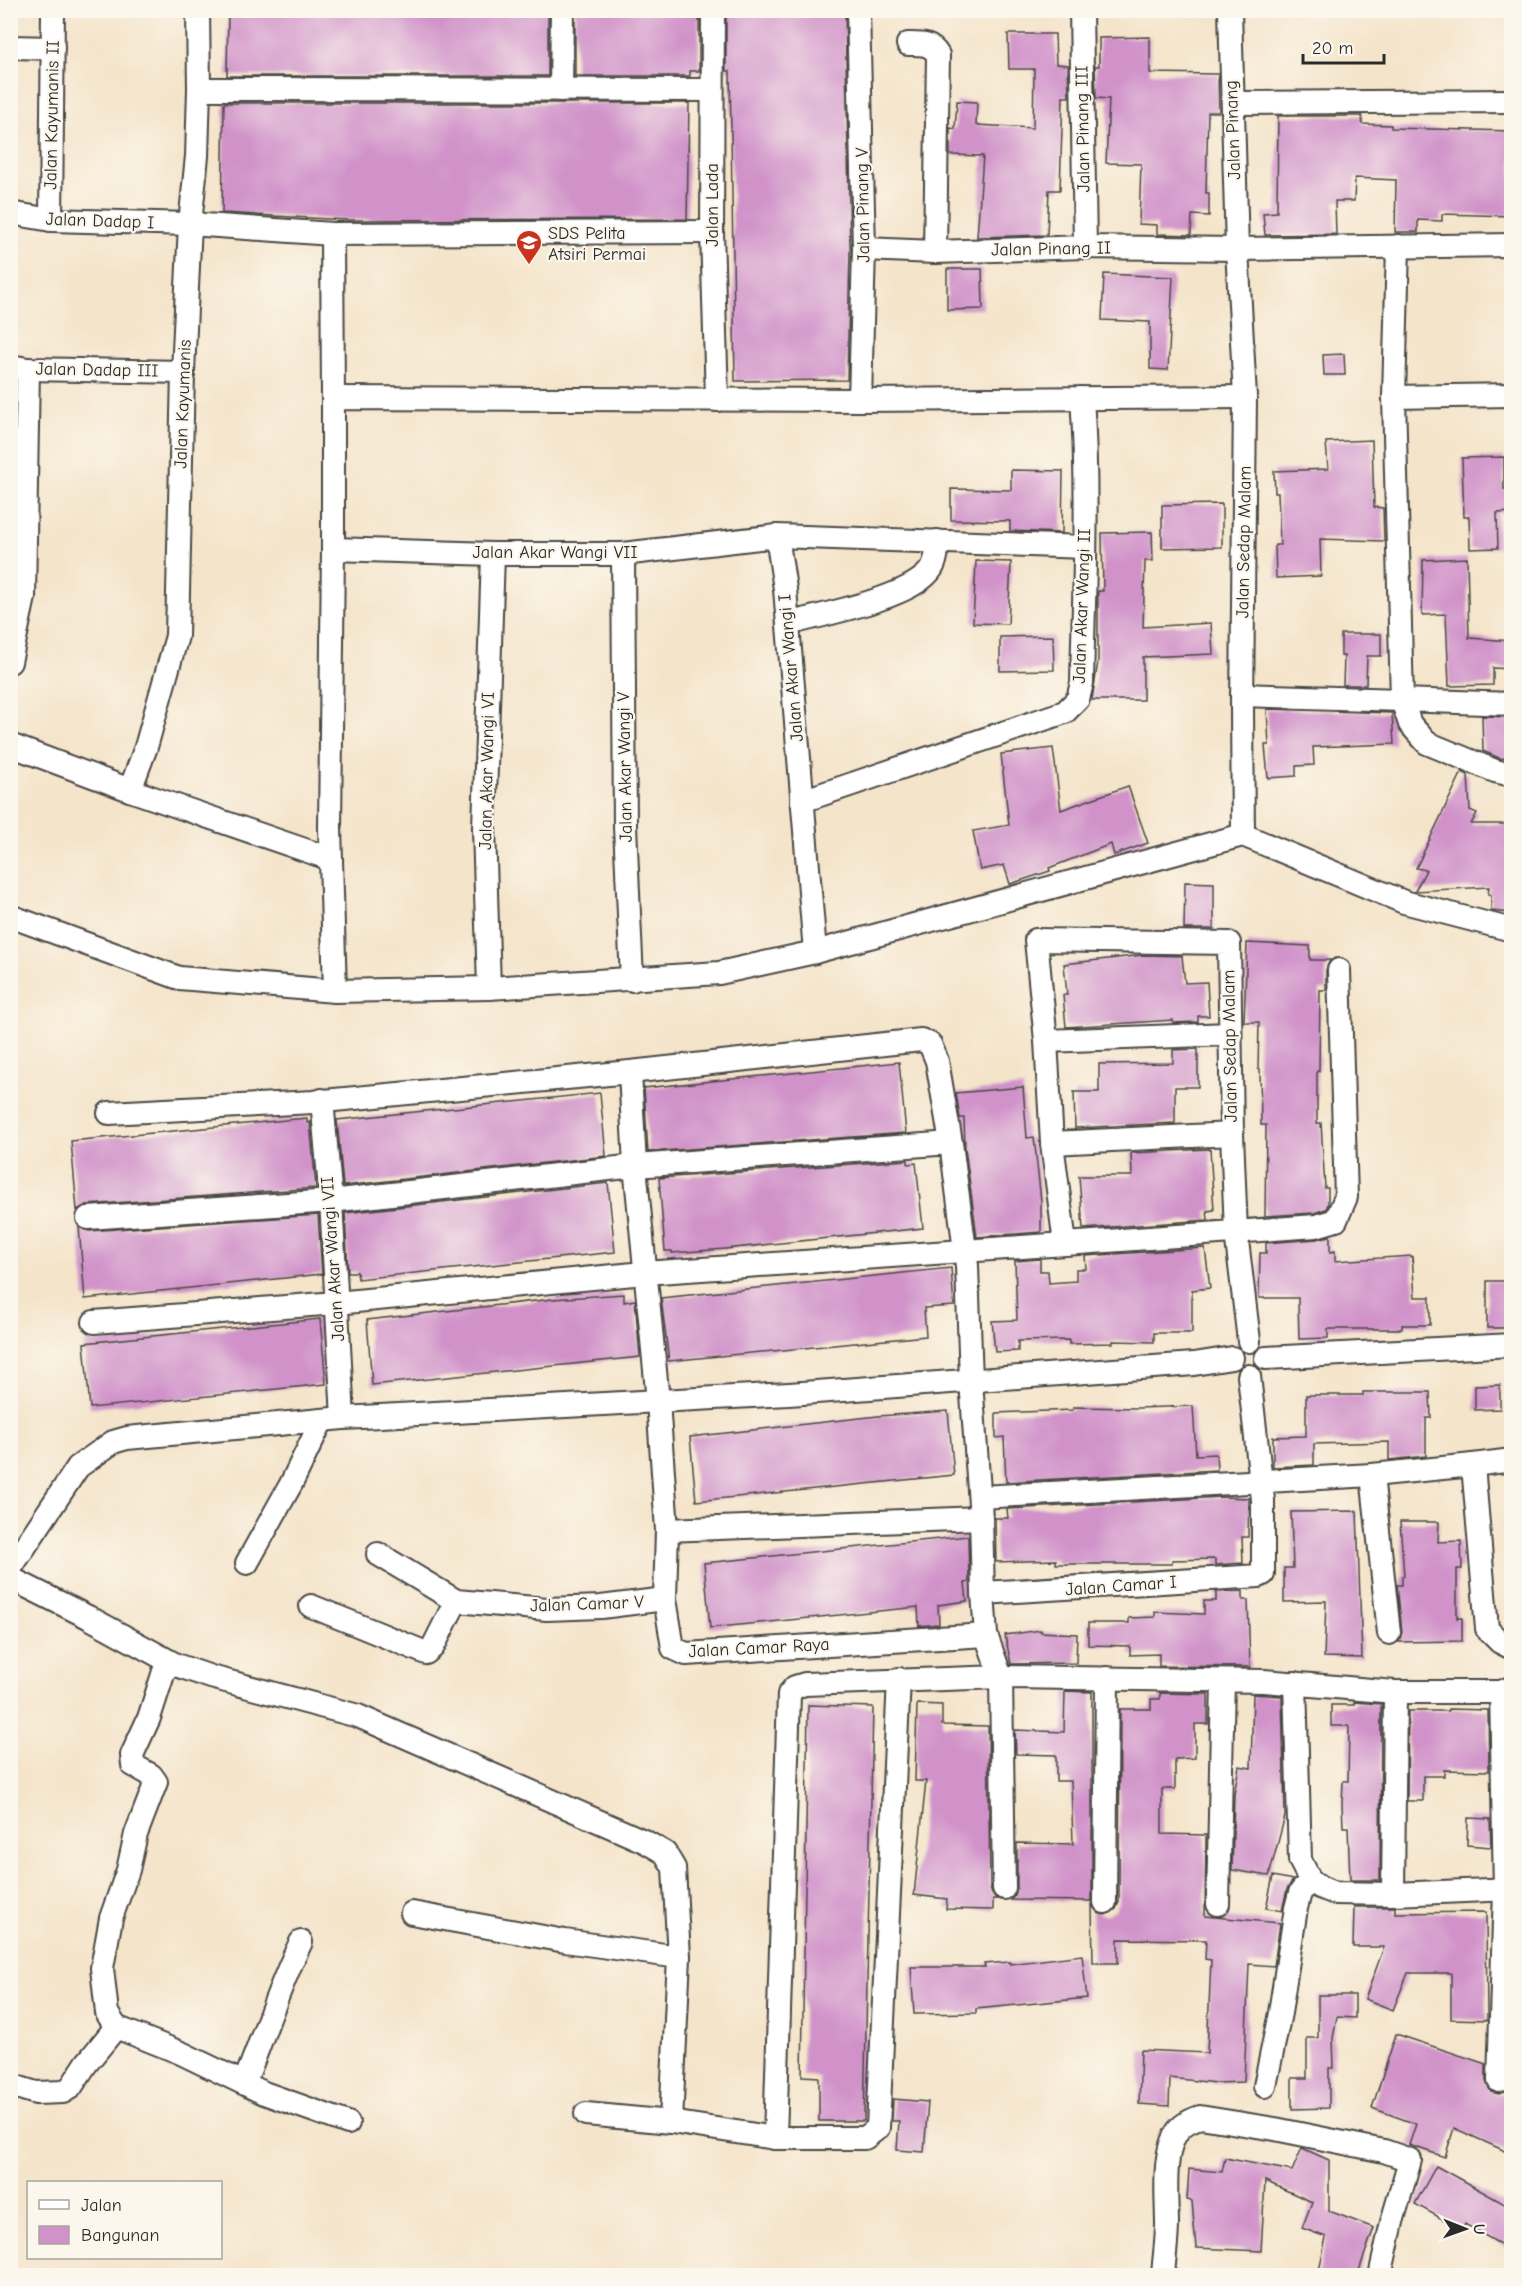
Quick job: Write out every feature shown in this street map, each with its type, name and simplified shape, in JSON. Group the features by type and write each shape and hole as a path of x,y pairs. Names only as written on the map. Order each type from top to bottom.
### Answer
{"street":[{"name":"Jalan Kayumanis II","path":"51,220 53,10"},
{"name":"Jalan Kayumanis","path":"130,790 146,747 177,636 183,372 190,224 197,156 198,10"},
{"path":"561,90 562,10"},
{"name":"Jalan Lada","path":"713,10 712,232 717,400"},
{"name":"Jalan Pinang V","path":"858,10 864,249 860,400"},
{"name":"Jalan Pinang III","path":"1081,10 1085,247"},
{"name":"Jalan Pinang","path":"1230,10 1237,249"},
{"path":"908,44 925,44 934,48 938,55 935,252"},
{"path":"10,47 53,48"},
{"path":"199,89 712,90"},
{"path":"1233,103 1512,101"},
{"name":"Jalan Dadap I","path":"10,213 51,220 190,224 332,234 712,232"},
{"path":"332,234 331,859 335,991"},
{"name":"Jalan Pinang II","path":"864,249 935,252 1085,247 1237,249 1512,245"},
{"path":"1398,246 1394,397 1402,700 1410,724 1427,743 1495,771 1512,775"},
{"name":"Jalan Sedap Malam","path":"1237,249 1245,397 1242,695 1244,835"},
{"path":"10,662 24,597 18,511 19,368"},
{"name":"Jalan Dadap III","path":"19,368 183,372"},
{"path":"1394,397 1512,395"},
{"path":"333,398 860,400 1245,397"},
{"name":"Jalan Akar Wangi II","path":"802,801 1065,712 1078,699 1082,683 1085,547 1086,449 1082,398"},
{"name":"Jalan Akar Wangi VII","path":"333,549 493,554 623,554 777,536 1085,547"},
{"name":"Jalan Akar Wangi I","path":"777,536 788,624 815,952"},
{"path":"788,624 903,591 931,570 937,553 937,541"},
{"name":"Jalan Akar Wangi VI","path":"489,988 484,828 493,554"},
{"name":"Jalan Akar Wangi V","path":"623,554 625,826 632,980"},
{"path":"1242,695 1512,704"},
{"path":"10,745 130,790 331,859"},
{"path":"10,916 179,978 335,991 489,988 632,980 719,973 815,952 1244,835 1404,902 1512,930"},
{"name":"Jalan Sedap Malam","path":"1046,1041 1036,940 1229,943 1236,1232 1249,1341"},
{"path":"94,1322 336,1303 644,1273 1316,1226 1336,1220 1346,1197 1339,970"},
{"path":"1065,1244 1052,1143 1046,1041 1230,1034"},
{"path":"109,1113 322,1100 630,1072 921,1040 930,1044 937,1061 966,1251 986,1635 1001,1677 1004,1888"},
{"name":"Jalan Camar Raya","path":"630,1072 634,1166 658,1401 667,1530 664,1599 673,1648 686,1654 986,1635"},
{"name":"Jalan Akar Wangi VII","path":"322,1100 331,1201 336,1303 333,1419"},
{"path":"1052,1143 1232,1134"},
{"path":"88,1218 331,1201 634,1166 951,1143"},
{"path":"1249,1341 1257,1343 1264,1350 1266,1358 1264,1367 1258,1373 1249,1376 1240,1373 1234,1367 1232,1358 1234,1350 1240,1343 1249,1341"},
{"path":"1266,1358 1512,1345"},
{"path":"10,1569 78,1467 113,1442 127,1438 333,1419 789,1394 971,1381 1194,1364 1232,1358"},
{"path":"1249,1376 1261,1482"},
{"path":"247,1563 291,1484 333,1419"},
{"path":"667,1530 980,1508 1261,1482 1372,1475 1512,1460"},
{"path":"1473,1465 1487,1629 1500,1642 1512,1648"},
{"path":"1372,1475 1389,1633"},
{"name":"Jalan Camar I","path":"983,1593 1259,1576 1263,1574 1265,1567 1261,1482"},
{"name":"Jalan Camar V","path":"378,1554 456,1601 547,1609 611,1606 664,1599"},
{"path":"10,1578 88,1617 167,1662 211,1677 358,1716 646,1842 665,1853 674,1868 679,1958 671,2122"},
{"path":"311,1606 426,1653 433,1647 456,1601"},
{"path":"167,1662 149,1718 132,1756 133,1765 156,1780 136,1834 128,1870 111,1918 102,1968 106,2013 116,2027 181,2053 264,2093 348,2123"},
{"path":"775,2138 789,1694 795,1687 805,1684 1001,1677 1223,1680 1295,1683 1395,1692 1506,1690 1508,1889 1499,2080"},
{"path":"1105,1902 1107,1678"},
{"path":"586,2114 671,2122 775,2138 866,2138 878,2128 898,1679"},
{"path":"1218,1904 1223,1680"},
{"path":"1295,1683 1300,1860 1310,1880 1335,1893 1393,1894 1508,1889"},
{"path":"1393,1894 1395,1692"},
{"path":"1265,2086 1280,2013 1296,1908 1300,1893 1310,1880"},
{"path":"412,1913 565,1941 679,1958"},
{"path":"244,2083 278,1992 301,1942"},
{"path":"10,2085 36,2093 63,2092 71,2086 116,2027"},
{"path":"1163,2276 1167,2226 1166,2178 1171,2144 1181,2127 1200,2116 1384,2151 1410,2160 1392,2222 1380,2276"}],"building":[{"path":"228,10 548,11 548,76 227,76"},
{"path":"575,10 699,12 699,71 690,71 690,76 575,76"},
{"path":"729,10 845,10 850,249 847,380 735,381 730,71 726,71 726,12"},
{"path":"1008,34 1055,34 1056,64 1068,65 1069,97 1063,97 1060,190 1049,190 1047,235 977,237 983,156 950,155 950,128 955,129 957,101 977,102 976,125 1033,128 1034,69 1009,69"},
{"path":"1150,37 1150,73 1218,74 1219,112 1208,112 1206,193 1209,193 1209,216 1192,215 1191,235 1157,234 1157,225 1139,224 1141,164 1106,163 1109,99 1096,98 1095,66 1099,66 1099,38"},
{"path":"224,103 689,103 687,219 347,220 222,213"},
{"path":"1278,116 1362,116 1362,124 1391,125 1391,128 1512,131 1512,216 1442,214 1442,221 1418,220 1418,232 1395,232 1396,180 1355,178 1354,201 1335,201 1336,234 1265,235 1263,213 1277,212"},
{"path":"947,269 982,269 983,309 947,310"},
{"path":"1104,274 1173,277 1168,370 1150,369 1150,322 1102,320"},
{"path":"1344,354 1345,375 1324,375 1323,355"},
{"path":"1372,440 1374,507 1383,508 1384,541 1320,539 1321,576 1276,578 1275,545 1280,545 1278,493 1275,493 1274,471 1328,469 1326,442"},
{"path":"1504,457 1504,489 1512,489 1512,512 1497,513 1498,548 1470,549 1469,517 1464,517 1462,458"},
{"path":"1011,470 1063,471 1062,533 1010,531 1010,521 951,520 951,489 1011,490"},
{"path":"1222,504 1222,547 1162,548 1162,505"},
{"path":"1152,532 1153,561 1145,561 1143,627 1211,623 1213,654 1143,657 1143,700 1092,700 1098,662 1098,591 1103,591 1102,533"},
{"path":"1467,558 1469,638 1512,641 1512,669 1493,668 1493,685 1449,686 1446,614 1422,615 1423,560"},
{"path":"976,561 1011,562 1008,624 973,623"},
{"path":"1341,634 1381,634 1381,656 1367,656 1366,685 1343,685 1344,656 1341,656"},
{"path":"1053,636 1054,670 1000,671 1000,637"},
{"path":"1267,709 1392,713 1394,744 1313,747 1314,765 1296,766 1296,776 1268,778 1265,745 1269,745"},
{"path":"1482,716 1512,717 1512,759 1499,758 1483,751"},
{"path":"1053,748 1061,810 1128,786 1148,843 1114,855 1111,844 1049,868 1050,871 1010,884 1004,865 980,870 973,831 1009,825 1001,754"},
{"path":"1462,772 1468,775 1470,810 1477,813 1471,824 1512,824 1512,913 1491,911 1489,887 1415,891 1426,870 1416,868"},
{"path":"1185,882 1214,883 1214,929 1184,929"},
{"path":"1247,943 1310,946 1310,960 1330,960 1326,970 1326,990 1320,990 1319,1071 1317,1071 1317,1123 1321,1123 1328,1204 1326,1209 1314,1213 1265,1216 1266,1125 1261,1125 1260,1069 1258,1069 1259,1022 1244,1022"},
{"path":"1143,955 1182,956 1185,983 1207,982 1209,1016 1198,1016 1198,1022 1173,1023 1173,1020 1066,1027 1063,995 1067,995 1064,964"},
{"path":"1198,1049 1198,1087 1175,1087 1175,1123 1075,1128 1074,1092 1099,1092 1099,1064 1173,1063 1173,1050"},
{"path":"899,1062 906,1133 648,1152 644,1088"},
{"path":"1023,1087 1027,1138 1034,1137 1041,1201 1041,1232 977,1237 965,1148 964,1118 960,1118 956,1093"},
{"path":"600,1093 606,1156 343,1186 337,1120"},
{"path":"307,1118 307,1123 310,1122 316,1188 87,1205 77,1210 71,1141"},
{"path":"1210,1149 1214,1210 1207,1211 1208,1220 1083,1229 1079,1176 1132,1176 1131,1153"},
{"path":"908,1160 908,1164 916,1163 923,1228 725,1249 672,1253 672,1251 665,1251 659,1178"},
{"path":"608,1183 615,1252 358,1279 357,1272 348,1272 345,1213"},
{"path":"318,1215 322,1274 85,1299 79,1227 89,1231"},
{"path":"1330,1236 1330,1252 1335,1251 1335,1261 1412,1256 1415,1297 1430,1297 1430,1325 1402,1325 1402,1329 1328,1329 1328,1338 1299,1339 1298,1298 1259,1298 1260,1253 1266,1253 1266,1243"},
{"path":"1205,1248 1210,1288 1192,1290 1192,1333 1154,1333 1154,1342 1113,1341 1113,1343 1069,1344 1069,1340 1018,1341 1018,1351 995,1352 992,1321 1017,1320 1015,1261 1040,1259 1040,1271 1048,1271 1049,1283 1076,1281 1076,1269 1086,1269 1085,1256"},
{"path":"951,1268 954,1306 924,1308 926,1336 669,1361 661,1298"},
{"path":"1487,1281 1512,1281 1512,1328 1487,1328"},
{"path":"624,1294 624,1302 635,1300 640,1357 372,1385 367,1320 553,1299"},
{"path":"320,1319 326,1384 90,1408 84,1343"},
{"path":"1500,1385 1500,1409 1475,1410 1475,1386"},
{"path":"1363,1392 1430,1392 1431,1418 1426,1418 1426,1456 1389,1460 1389,1442 1314,1444 1314,1465 1273,1467 1273,1437 1306,1436 1306,1395 1363,1395"},
{"path":"1193,1406 1196,1455 1216,1454 1217,1470 1006,1482 1004,1437 996,1438 996,1413 1073,1410 1073,1407"},
{"path":"948,1411 954,1475 696,1501 690,1437 878,1416"},
{"path":"1221,1497 1249,1498 1248,1537 1242,1537 1243,1563 1215,1565 1215,1559 1172,1560 1172,1564 1056,1564 1056,1560 996,1562 995,1518 1008,1518 1007,1509"},
{"path":"1357,1511 1362,1658 1324,1657 1326,1601 1284,1602 1284,1568 1293,1568 1291,1512"},
{"path":"1400,1522 1439,1522 1438,1542 1461,1541 1462,1569 1457,1569 1457,1618 1462,1618 1462,1641 1399,1642 1402,1632 1397,1585 1402,1585 1402,1576 1404,1576"},
{"path":"968,1536 969,1582 965,1583 967,1601 938,1605 939,1624 919,1626 918,1607 710,1628 704,1563"},
{"path":"1243,1591 1243,1600 1248,1600 1250,1667 1159,1666 1159,1654 1130,1655 1130,1646 1088,1645 1088,1623 1129,1623 1129,1618 1155,1617 1155,1612 1204,1614 1204,1601 1216,1601 1216,1592"},
{"path":"1041,1630 1041,1632 1077,1634 1076,1663 1011,1664 1005,1635"},
{"path":"1065,1691 1092,1692 1092,1901 1011,1900 1017,1888 1017,1843 1073,1844 1071,1781 1056,1781 1056,1755 1016,1754 1015,1730 1064,1732"},
{"path":"1160,1693 1208,1694 1208,1724 1195,1724 1195,1758 1175,1759 1175,1789 1162,1789 1162,1834 1206,1835 1205,1916 1280,1923 1274,1966 1249,1964 1244,2082 1216,2083 1170,2078 1169,2106 1139,2104 1141,2050 1207,2053 1211,1960 1205,1959 1206,1940 1118,1939 1118,1963 1093,1963 1092,1905 1098,1913 1105,1915 1116,1909 1119,1902 1120,1709 1151,1709 1151,1699 1160,1699"},
{"path":"1253,1694 1282,1696 1285,1816 1269,1876 1232,1870 1234,1795 1239,1766 1251,1768"},
{"path":"1354,1702 1381,1704 1380,1880 1350,1880 1348,1827 1343,1827 1342,1804 1343,1781 1348,1781 1349,1726 1331,1726 1331,1705 1354,1705"},
{"path":"917,1704 942,1705 942,1725 988,1726 990,1888 997,1899 993,1899 993,1910 946,1909 947,1899 914,1895 926,1781 915,1781"},
{"path":"808,1705 873,1707 864,2121 819,2121 819,2077 802,2076"},
{"path":"1448,1709 1488,1710 1489,1771 1444,1770 1444,1776 1423,1776 1423,1801 1407,1801 1408,1711 1448,1711"},
{"path":"1468,1818 1490,1819 1491,1847 1467,1845"},
{"path":"1273,1876 1293,1880 1287,1889 1282,1911 1266,1908"},
{"path":"1354,1907 1395,1907 1395,1913 1486,1912 1487,2020 1451,2019 1451,1973 1408,1973 1393,2010 1365,1999 1384,1947 1353,1947"},
{"path":"1082,1955 1087,1998 976,2009 976,2013 914,2014 911,1967 985,1967 984,1964 1010,1962 1010,1964"},
{"path":"1318,1995 1355,1995 1355,2018 1337,2017 1333,2038 1334,2068 1329,2068 1329,2108 1292,2109 1292,2078 1307,2078 1307,2038 1318,2038"},
{"path":"1396,2034 1486,2064 1486,2081 1491,2092 1499,2094 1512,2091 1512,2154 1454,2128 1445,2157 1409,2145 1416,2124 1372,2108"},
{"path":"893,2099 928,2102 924,2152 897,2150 899,2121 892,2121"},
{"path":"1302,2148 1329,2160 1329,2211 1374,2228 1357,2276 1318,2276 1326,2237 1302,2228 1312,2202 1265,2181 1261,2251 1196,2248 1192,2201 1187,2200 1189,2169 1222,2172 1225,2158 1292,2171"},
{"path":"1436,2166 1512,2208 1512,2251 1465,2224 1462,2230 1415,2204"}],"place":[{"name":"SDS Pelita Atsiri Permai","path":"529,266"}]}
